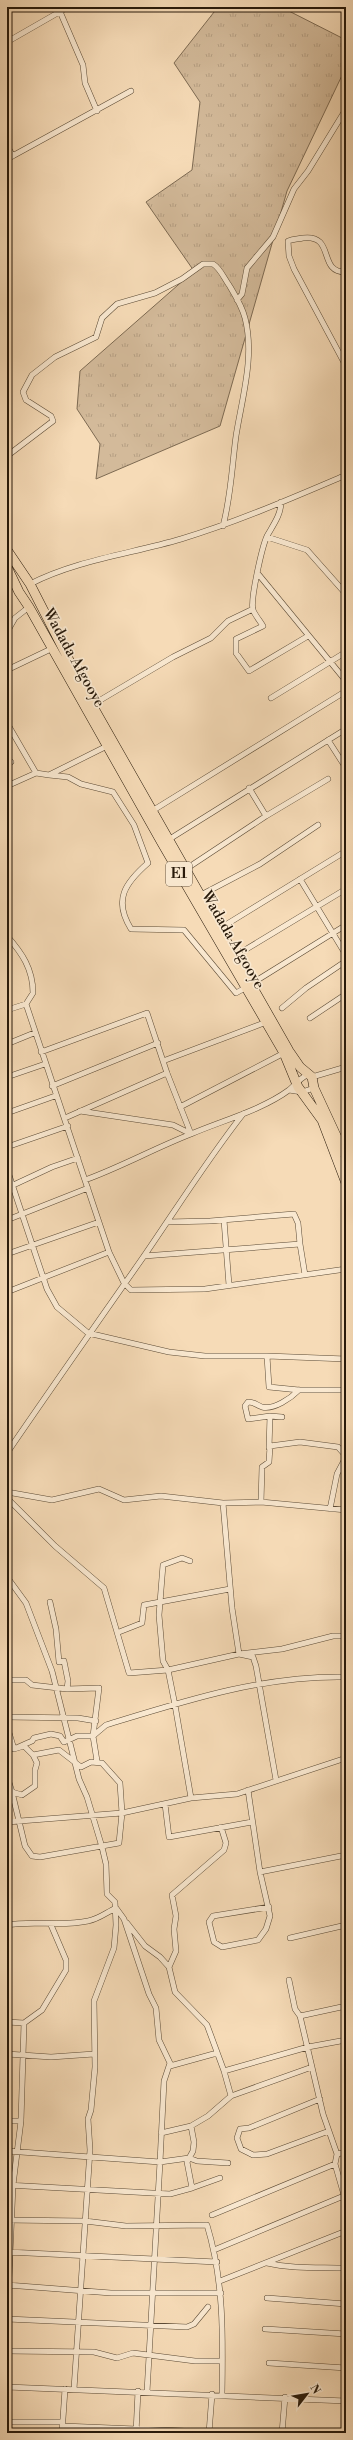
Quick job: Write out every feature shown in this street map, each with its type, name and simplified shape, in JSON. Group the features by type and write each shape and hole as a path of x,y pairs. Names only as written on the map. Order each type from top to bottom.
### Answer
{"highway":[{"name":"Wadada Afgooye","path":"7,550 29,585 92,705 235,956 264,1023 284,1053 302,1092 322,1120 346,1183"},
{"name":"Wadada Afgooye","path":"7,567 21,595 107,746 248,986 289,1051 309,1076 344,1145 346,1157"},
{"path":"16,586 29,585 27,594 21,595"}],"street":[{"path":"7,42 59,9 68,7"},
{"path":"59,9 85,70 85,83 97,111"},
{"path":"7,159 131,91"},
{"path":"237,300 242,294 247,268 273,237 294,189 308,171 346,109"},
{"path":"7,146 13,156"},
{"path":"346,272 337,271 329,264 325,248 319,240 311,237 288,241 289,256 294,269 346,366"},
{"path":"7,456 53,421 51,416 26,400 23,392 32,375 54,357 96,337 102,318 117,304 155,293 182,279 207,262 213,264 219,269 237,300 245,318 248,344 247,373 236,436 231,492 223,526"},
{"path":"29,585 62,569 110,556 141,551 223,526 346,475"},
{"path":"281,502 281,510 267,537 252,599 253,609 263,626 236,639 236,653 249,671 308,636"},
{"path":"267,537 307,550 346,594"},
{"path":"259,575 283,602 308,636 346,681"},
{"path":"7,632 15,618 29,607"},
{"path":"92,705 173,657 211,638 228,621 253,609"},
{"path":"7,670 52,648"},
{"path":"271,698 346,652"},
{"path":"152,811 346,691"},
{"path":"7,723 36,773"},
{"path":"168,840 249,788 346,729"},
{"path":"328,740 346,768"},
{"path":"49,775 107,746"},
{"path":"7,786 36,773 68,777 81,784 113,792 134,825 148,862 130,878 122,898 123,915 132,929 184,930 236,993 346,924"},
{"path":"186,869 266,816 328,779"},
{"path":"249,788 266,816"},
{"path":"201,895 260,864 318,825"},
{"path":"219,929 346,851"},
{"path":"300,879 346,955"},
{"path":"235,956 315,906 346,889"},
{"path":"7,936 21,950 28,967 33,993 26,1004 7,1010"},
{"path":"282,1008 306,988 346,961"},
{"path":"310,1018 346,994"},
{"path":"26,1004 55,1096 68,1126 109,1252 124,1283 130,1290 205,1289 346,1269"},
{"path":"41,1052 147,1013 167,1073 191,1134"},
{"path":"163,1061 264,1023"},
{"path":"7,1044 34,1033"},
{"path":"52,1086 158,1043"},
{"path":"180,1107 284,1053"},
{"path":"7,1077 45,1064"},
{"path":"85,1180 111,1171 191,1134 243,1114 289,1090 296,1081 309,1076 346,1067"},
{"path":"65,1118 167,1073"},
{"path":"289,1090 302,1092 314,1088"},
{"path":"7,1113 55,1096"},
{"path":"80,1111 173,1125 191,1134"},
{"path":"7,1453 88,1333 144,1256 185,1192 243,1114"},
{"path":"7,1146 68,1126"},
{"path":"7,1188 52,1167 78,1158"},
{"path":"7,1169 43,1278 57,1307 88,1333 169,1352 205,1356 267,1356 346,1359"},
{"path":"7,1220 88,1188"},
{"path":"166,1222 224,1220 294,1214 298,1224 305,1275"},
{"path":"224,1220 229,1285"},
{"path":"7,1254 99,1222"},
{"path":"144,1256 226,1251 300,1244"},
{"path":"7,1292 109,1252"},
{"path":"267,1356 269,1387 299,1390 346,1390"},
{"path":"282,1417 270,1416 248,1419 245,1406 248,1402 254,1402 262,1406 272,1406 288,1399 299,1390"},
{"path":"261,1502 262,1467 270,1462 270,1416"},
{"path":"269,1448 272,1445 312,1443 338,1447 346,1457 337,1474 330,1509"},
{"path":"7,1492 52,1500 99,1489 124,1500 161,1496 223,1503 261,1502 346,1510"},
{"path":"7,1498 55,1546 104,1588 119,1632 129,1672 168,1670 239,1654 282,1649 333,1636 346,1636"},
{"path":"223,1503 230,1589 239,1654"},
{"path":"190,1561 182,1558 163,1565 165,1570 160,1602 163,1661 168,1670 191,1798"},
{"path":"7,1577 26,1602 42,1641 56,1687 74,1762 102,1847 106,1864 107,1894 113,1900 116,1908 144,1946 160,1957 169,1968 175,1992 207,2025 224,2070 231,2096"},
{"path":"119,1632 142,1623 144,1605 230,1589"},
{"path":"50,1602 56,1629 59,1662 64,1661 68,1681 67,1689"},
{"path":"239,1654 253,1657 276,1780"},
{"path":"14,1749 32,1741 34,1738 51,1734 60,1736 64,1742 77,1736 93,1736 106,1726 175,1705 259,1683 300,1677 346,1677"},
{"path":"7,1680 26,1680 32,1685 67,1689 99,1688 93,1736 97,1761"},
{"path":"7,1717 63,1718 96,1721"},
{"path":"7,1726 14,1749"},
{"path":"12,1792 20,1795 35,1786 34,1770 37,1763 33,1755 24,1746 14,1749"},
{"path":"7,1776 20,1820 25,1846 32,1856 40,1857 94,1846 102,1847 119,1843 122,1813 120,1783 102,1763 97,1761 81,1767 59,1750 33,1755"},
{"path":"7,1822 91,1814 122,1813 191,1798 237,1794 346,1758"},
{"path":"248,1790 260,1872 269,1907 270,1916 258,1940 222,1947 214,1942 209,1922 213,1916 269,1907"},
{"path":"164,1804 169,1837 252,1822"},
{"path":"169,1968 176,1951 174,1929 176,1916 172,1896 224,1850 226,1842 221,1828"},
{"path":"260,1872 346,1855"},
{"path":"7,1925 30,1923 51,1925 88,1921 116,1908"},
{"path":"74,2389 80,2323 80,2290 89,2157 88,2119 91,2110 94,2054 94,2001 114,1948 116,1908"},
{"path":"124,1919 149,1994 156,2008 159,2040 170,2060 170,2066 164,2081 147,2392"},
{"path":"290,1938 346,1924"},
{"path":"7,2022 24,2023 42,2010 66,1970 66,1960 51,1925"},
{"path":"289,1980 295,2009 300,2016 320,2099 337,2154 335,2164 346,2202"},
{"path":"300,2016 346,2006"},
{"path":"7,2324 9,2220 16,2151 21,2121 24,2023"},
{"path":"224,2070 308,2047 346,2040"},
{"path":"170,2066 217,2053"},
{"path":"7,2054 51,2057 94,2054"},
{"path":"161,2133 191,2126 208,2116 231,2096 312,2068"},
{"path":"320,2099 249,2128 240,2129 237,2138 241,2149 253,2155 268,2154 329,2131"},
{"path":"7,2121 21,2121"},
{"path":"191,2126 194,2142 188,2167 192,2188"},
{"path":"7,2151 89,2157 111,2157 160,2162 190,2158 197,2162 228,2163"},
{"path":"337,2154 346,2152"},
{"path":"212,2215 335,2164"},
{"path":"7,2185 86,2191 170,2194 220,2178"},
{"path":"214,2250 345,2196"},
{"path":"9,2220 85,2221 157,2227 207,2225 217,2262 220,2281 222,2394"},
{"path":"220,2281 346,2231"},
{"path":"9,2252 217,2262"},
{"path":"267,2262 283,2267 299,2266 346,2268"},
{"path":"7,2285 111,2293 221,2293"},
{"path":"267,2298 346,2304"},
{"path":"7,2319 80,2323 191,2326 208,2307"},
{"path":"265,2329 346,2334"},
{"path":"7,2351 94,2352 117,2358 133,2353 149,2356 222,2362"},
{"path":"269,2364 346,2368"},
{"path":"7,2387 222,2394 346,2401"},
{"path":"62,2433 65,2389"},
{"path":"136,2430 138,2391"},
{"path":"7,2422 63,2424 136,2430 209,2432 212,2394"},
{"path":"282,2433 285,2397"}],"green space":[{"path":"218,7 281,7 346,40 346,67 287,191 220,426 96,479 100,444 77,409 80,371 194,271 146,202 192,170 200,102 174,63"}]}
